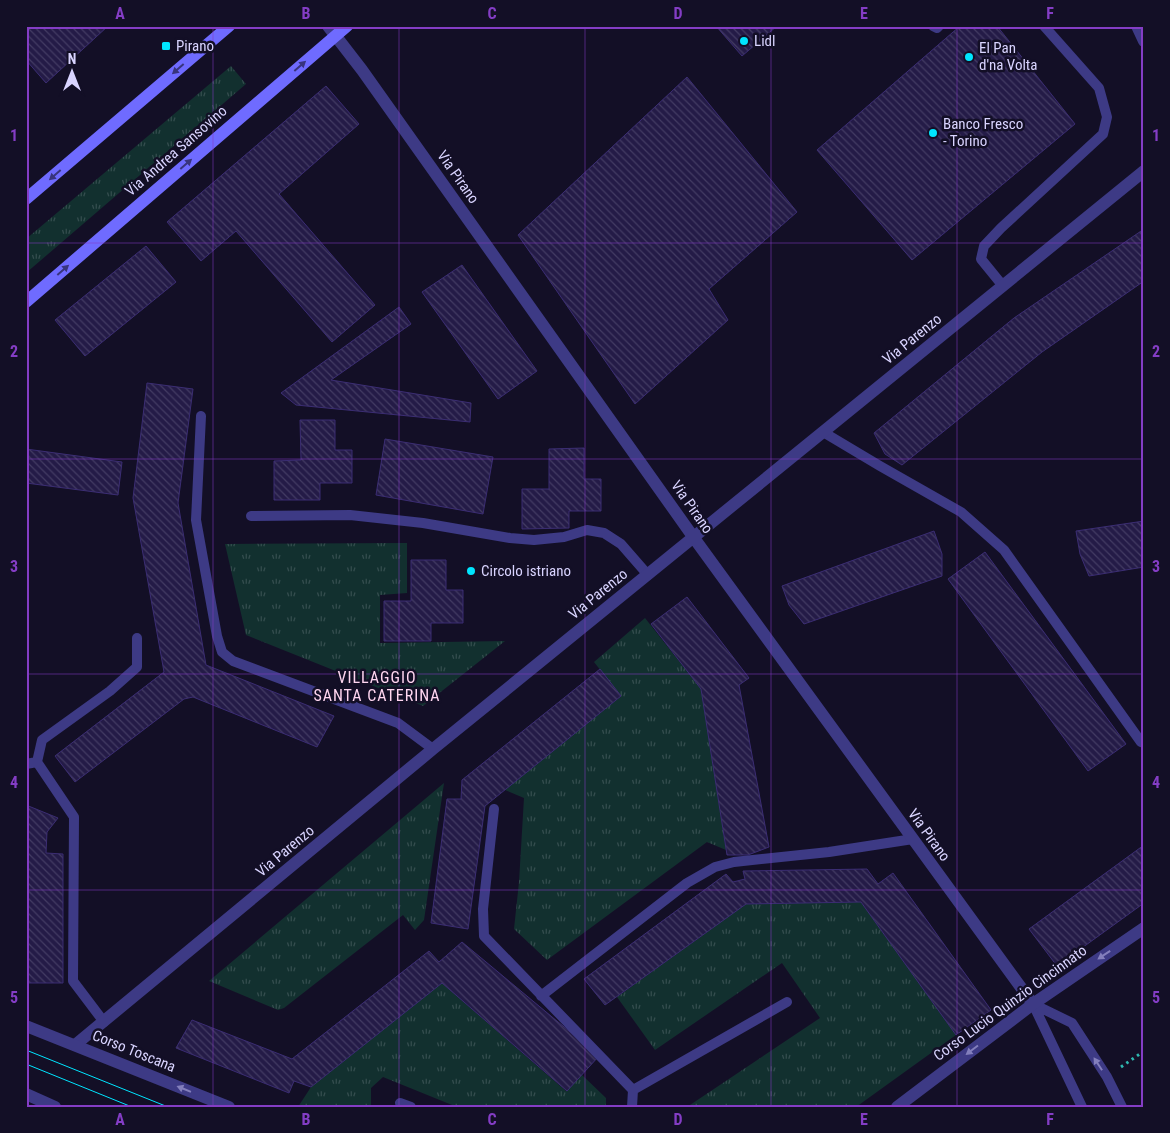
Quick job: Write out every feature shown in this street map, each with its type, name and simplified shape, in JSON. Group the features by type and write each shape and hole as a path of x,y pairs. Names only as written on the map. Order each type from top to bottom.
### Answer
{"main road":[{"path":"26,199 229,26"},
{"name":"Via Andrea Sansovino","path":"26,302 332,31 347,26"}],"street":[{"path":"1137,26 1144,41"},
{"name":"Via Pirano","path":"332,31 362,70 694,538 1033,1004"},
{"name":"Via Parenzo","path":"75,1046 433,749 1144,171"},
{"name":"Corso Lucio Quinzio Cincinnato","path":"897,1107 1033,1004 1144,928"},
{"name":"Corso Toscana","path":"26,1026 229,1107"},
{"path":"26,1094 55,1107"}],"lane":[{"path":"933,26 937,28 939,26"},
{"path":"1003,286 981,260 984,246 1103,134 1107,117 1099,88 1044,26"},
{"path":"201,416 196,520 217,636 222,652 233,661 398,723 433,749"},
{"path":"823,432 960,512 1004,550 1141,742 1144,743"},
{"path":"251,516 350,515 423,523 510,538 534,540 564,538 587,530 604,533 621,544 648,575"},
{"path":"104,1022 73,981 74,817 32,763 42,740 110,691 137,668 137,638"},
{"path":"494,809 483,909 484,936 633,1090 632,1107"},
{"path":"541,996 687,882 715,867 734,862 829,852 913,839"},
{"path":"633,1090 787,1002"},
{"path":"1033,1004 1082,1107"},
{"path":"1033,1004 1072,1023 1106,1077 1122,1107"},
{"path":"400,1103 411,1107"}],"green space":[{"path":"231,66 246,84 26,273 26,239"},
{"path":"407,543 407,593 380,595 380,643 505,641 423,706 246,635 225,544"},
{"path":"645,618 701,689 726,850 707,842 547,960 514,929 524,798 505,790 621,696 594,662"},
{"path":"444,783 424,920 415,930 403,915 284,1008 278,1010 209,981"},
{"path":"861,902 956,1035 856,1107 687,1107 820,1018 782,963 655,1050 617,997 746,904"},
{"path":"442,983 566,1091 582,1075 606,1098 606,1107 457,1107 383,1077 371,1088 371,1107 298,1107 311,1087"}],"building":[{"path":"26,26 108,26 46,83 26,60"},
{"name":"Lidl","path":"716,26 777,26 742,56"},
{"path":"960,26 997,26 1075,124 912,260 817,150"},
{"path":"687,77 797,212 709,289 728,320 635,404 518,235"},
{"path":"326,86 359,124 279,194 375,305 332,342 236,231 201,261 167,222"},
{"path":"1144,229 1144,281 1042,352 902,465 885,454 874,433 1014,318"},
{"path":"146,246 176,282 85,356 55,320"},
{"path":"462,265 537,371 498,399 422,292"},
{"path":"399,307 411,324 331,380 471,403 470,422 296,405 281,393"},
{"path":"147,383 193,389 178,503 206,665 334,716 317,747 193,697 184,699 75,782 55,756 164,672 133,498"},
{"path":"300,420 335,420 335,450 352,450 352,483 320,483 320,500 274,500 274,461 301,460"},
{"path":"385,439 493,457 483,514 376,495"},
{"path":"584,448 584,479 601,479 601,511 569,511 569,528 522,529 522,489 549,489 549,449"},
{"path":"26,449 122,462 118,495 26,483"},
{"path":"1144,521 1144,567 1089,576 1080,554 1076,531"},
{"path":"934,531 942,554 942,576 804,624 789,605 782,586"},
{"path":"985,552 1126,744 1088,771 948,579"},
{"path":"411,560 446,560 446,590 463,590 463,623 431,623 431,641 384,641 384,601 411,601"},
{"path":"687,597 749,678 739,685 769,847 748,855 727,855 701,689 651,624"},
{"path":"600,669 621,696 485,806 468,929 431,923 447,799 461,799 462,780"},
{"path":"26,805 58,818 47,832 46,853 63,854 63,983 26,983"},
{"path":"1144,845 1144,903 1057,966 1029,929"},
{"path":"867,869 878,884 893,873 991,1010 956,1035 861,902 746,904 605,1005 584,979 726,874 733,882 745,879 743,871"},
{"path":"462,942 599,1056 567,1091 442,983 311,1087 294,1081 289,1093 176,1048 192,1020 292,1059 429,951 439,962"}],"tram line":[{"path":"26,1050 168,1107"},
{"path":"26,1064 132,1107"}],"place":[{"name":"Lidl","path":"744,41"},
{"name":"Pirano","path":"166,46"},
{"name":"El Pan d'na Volta","path":"969,57"},
{"name":"Banco Fresco - Torino","path":"933,133"},
{"name":"Circolo istriano","path":"471,571"}],"district":[{"name":"VILLAGGIO SANTA CATERINA","path":"377,686"}]}
